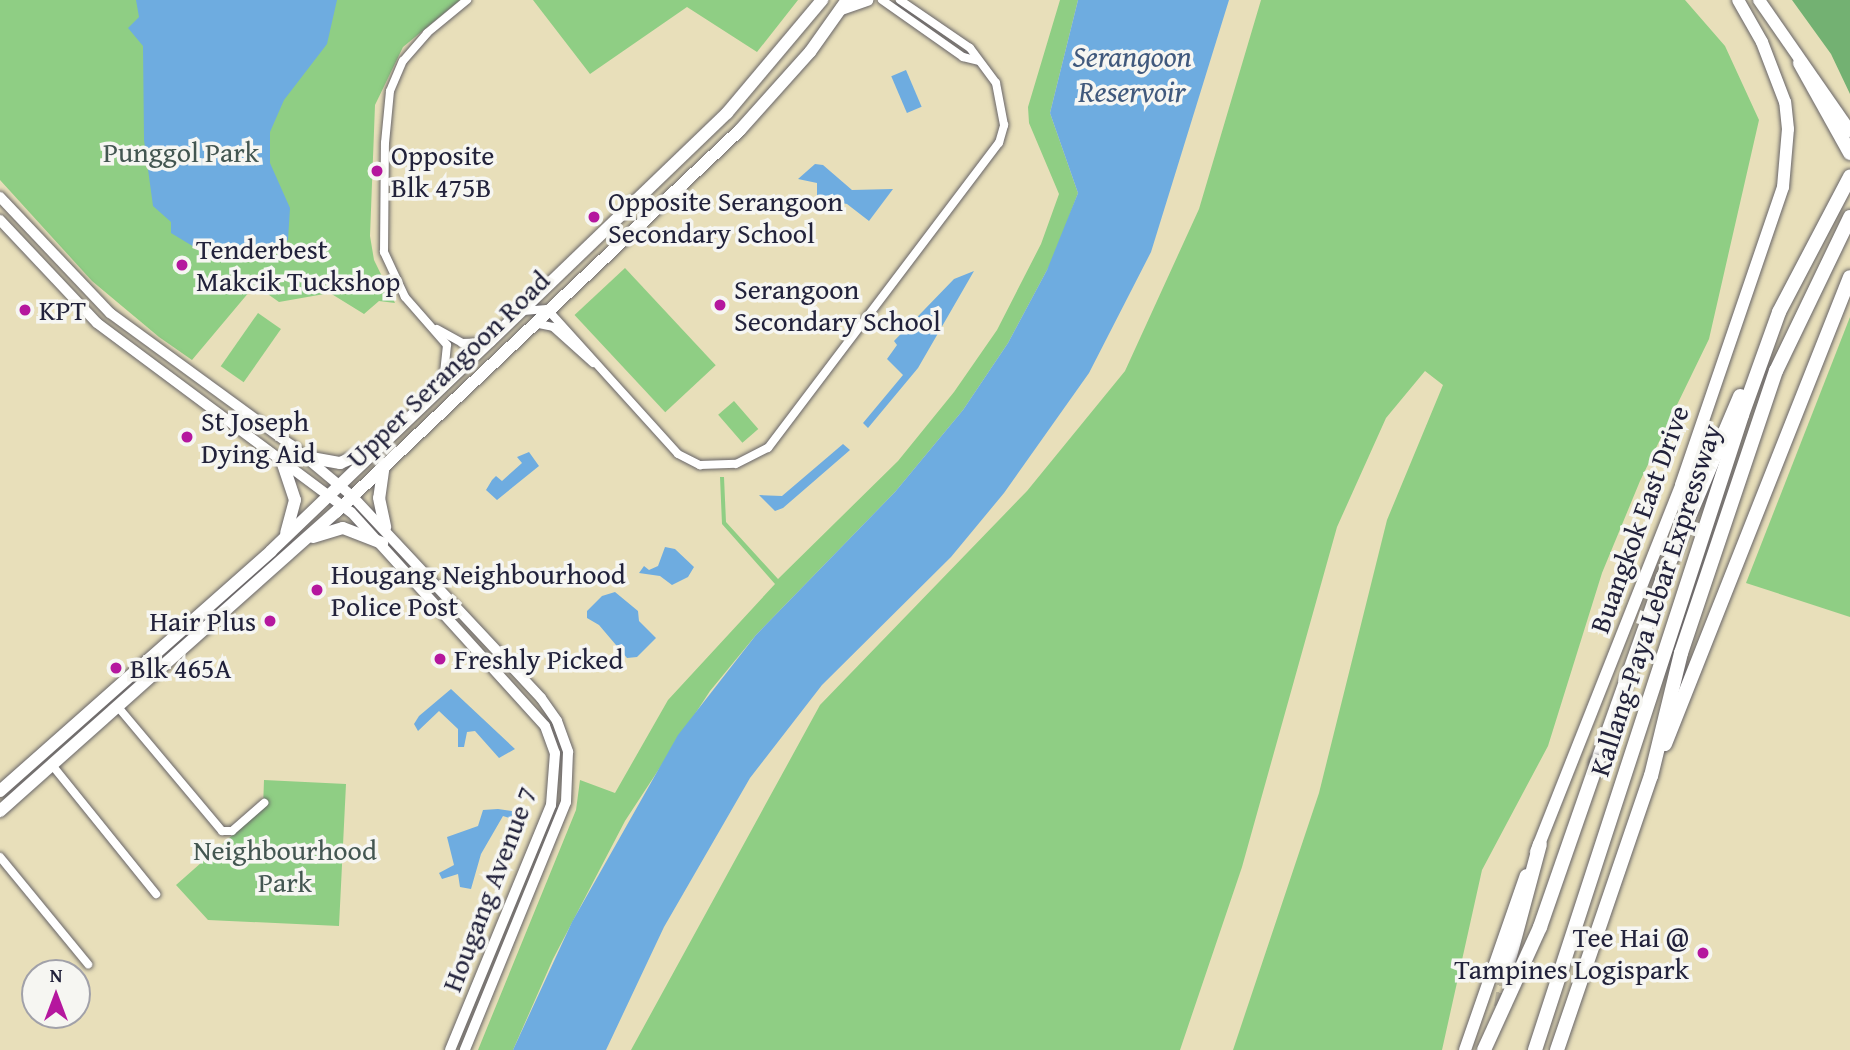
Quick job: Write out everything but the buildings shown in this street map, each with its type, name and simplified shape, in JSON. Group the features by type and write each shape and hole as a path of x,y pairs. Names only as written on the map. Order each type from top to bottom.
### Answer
{"highway":[{"path":"1800,64 1838,119 1850,153"},
{"name":"Kallang-Paya Lebar Expressway","path":"1535,1050 1708,509 1779,312 1850,177"},
{"name":"Kallang-Paya Lebar Expressway","path":"1557,1050 1651,776 1681,653 1776,371 1850,217"},
{"path":"1651,776 1682,709 1731,570 1850,277"},
{"path":"1484,1050 1540,927 1662,580 1779,312"},
{"path":"1507,967 1540,844"}],"main road":[{"path":"844,5 867,0"},
{"name":"Buangkok East Drive","path":"1465,1050 1540,844 1676,498 1783,187 1788,129 1785,102 1767,51 1738,0"},
{"path":"1759,0 1800,64"},
{"name":"Upper Serangoon Road","path":"0,791 283,540 374,449 727,113 818,3"},
{"name":"Upper Serangoon Road","path":"0,811 341,508 531,323 740,130 810,52 844,5"},
{"path":"1838,119 1850,131"},
{"path":"0,197 110,313 306,457 331,491"},
{"path":"0,220 97,323 282,461 331,491"},
{"path":"306,457 341,463 374,449"},
{"path":"282,461 295,500 283,540"},
{"path":"384,464 379,498 385,527"},
{"name":"Hougang Avenue 7","path":"331,491 352,496 385,527 541,698 557,721 568,752 564,808 465,1050"},
{"name":"Hougang Avenue 7","path":"331,491 341,508 382,543 545,726 555,753 551,805 450,1050"},
{"path":"305,540 344,528 382,543"}],"street":[{"path":"443,383 449,355 437,330 405,297 384,252 386,121 390,90 403,61 430,30 467,0"},
{"path":"882,0 963,57 979,61"},
{"path":"531,323 554,327 596,365 678,454 700,465 736,464 768,448 991,159 1004,125 996,83 970,48 900,0"},
{"path":"517,313 547,309 587,349 596,365"},
{"path":"437,330 462,342 490,341"},
{"path":"118,707 222,831 232,831 264,803"},
{"path":"51,765 156,894"},
{"path":"0,857 84,959"}],"green space":[{"name":"Punggol Park","path":"0,0 460,0 403,47 375,105 370,236 374,260 395,303 379,301 364,314 330,293 279,302 255,285 192,360 159,337 92,281 0,180"},
{"path":"533,0 798,0 757,52 687,7 590,74"},
{"path":"1060,0 1078,0 1050,113 1078,193 1054,257 1008,343 963,410 895,492 756,635 710,691 625,821 553,959 513,1050 478,1050 576,810 580,780 615,793 668,700 775,584 722,524 720,477 724,477 726,522 778,579 898,461 954,392 997,330 1041,244 1059,194 1029,123 1028,107"},
{"path":"1261,0 1685,0 1725,46 1759,120 1709,339 1640,481 1602,573 1548,746 1482,870 1442,1050 1233,1050 1319,793 1387,520 1443,385 1425,371 1386,418 1337,527 1242,867 1180,1050 631,1050 820,705 1027,491 1125,371 1199,209"},
{"path":"1792,0 1850,0 1850,94 1831,54"},
{"path":"625,268 716,365 665,412 575,315"},
{"path":"258,313 281,329 244,382 221,366"},
{"path":"1850,317 1850,617 1746,583"},
{"path":"734,401 758,429 742,443 718,415"},
{"name":"Neighbourhood Park","path":"264,780 346,784 339,926 208,920 176,885 263,808"}],"water":[{"path":"136,0 337,0 327,44 284,100 270,132 270,163 290,208 288,240 265,256 209,256 171,233 171,222 153,206 144,140 143,46 128,28 139,17"},
{"name":"Serangoon Reservoir","path":"1078,0 1229,0 1151,252 1089,373 1004,493 951,557 822,685 750,778 664,927 606,1050 513,1050 572,922 678,735 756,635 895,492 963,410 1008,343 1047,270 1078,193 1050,113"},
{"path":"906,70 922,107 907,113 891,76"},
{"path":"815,164 823,165 852,190 893,189 869,221 847,204 817,198 817,183 798,179"},
{"path":"974,271 918,368 868,428 863,423 903,375 887,359 897,345 894,341 954,279"},
{"path":"843,444 850,450 783,508 775,511 759,495 782,496"},
{"path":"529,452 539,466 497,500 486,490 492,480 496,476 502,481 522,463 517,457"},
{"path":"665,547 675,549 694,567 688,577 672,585 660,576 639,573 644,566 649,570 658,566"},
{"path":"615,592 638,611 639,621 656,638 637,657 627,658 599,625 587,618 587,611 602,596"},
{"path":"451,689 515,749 499,758 475,731 467,732 464,747 458,747 458,729 439,711 418,731 414,724 419,716"},
{"path":"483,810 512,811 512,819 503,816 481,854 471,889 460,887 458,874 442,879 439,873 454,865 447,837 478,826"}],"tunnel":[{"path":"1501,1007 1507,967"}],"place":[{"name":"Opposite Blk 475B","path":"377,171"},
{"name":"Opposite Serangoon Secondary School","path":"594,217"},
{"name":"Tenderbest Makcik Tuckshop","path":"182,265"},
{"name":"Serangoon Secondary School","path":"720,305"},
{"name":"KPT","path":"25,310"},
{"name":"St Joseph Dying Aid","path":"187,437"},
{"name":"Hougang Neighbourhood Police Post","path":"317,590"},
{"name":"Hair Plus","path":"270,621"},
{"name":"Freshly Picked","path":"440,659"},
{"name":"Blk 465A","path":"116,668"},
{"name":"Tee Hai @ Tampines Logispark","path":"1703,953"}]}
